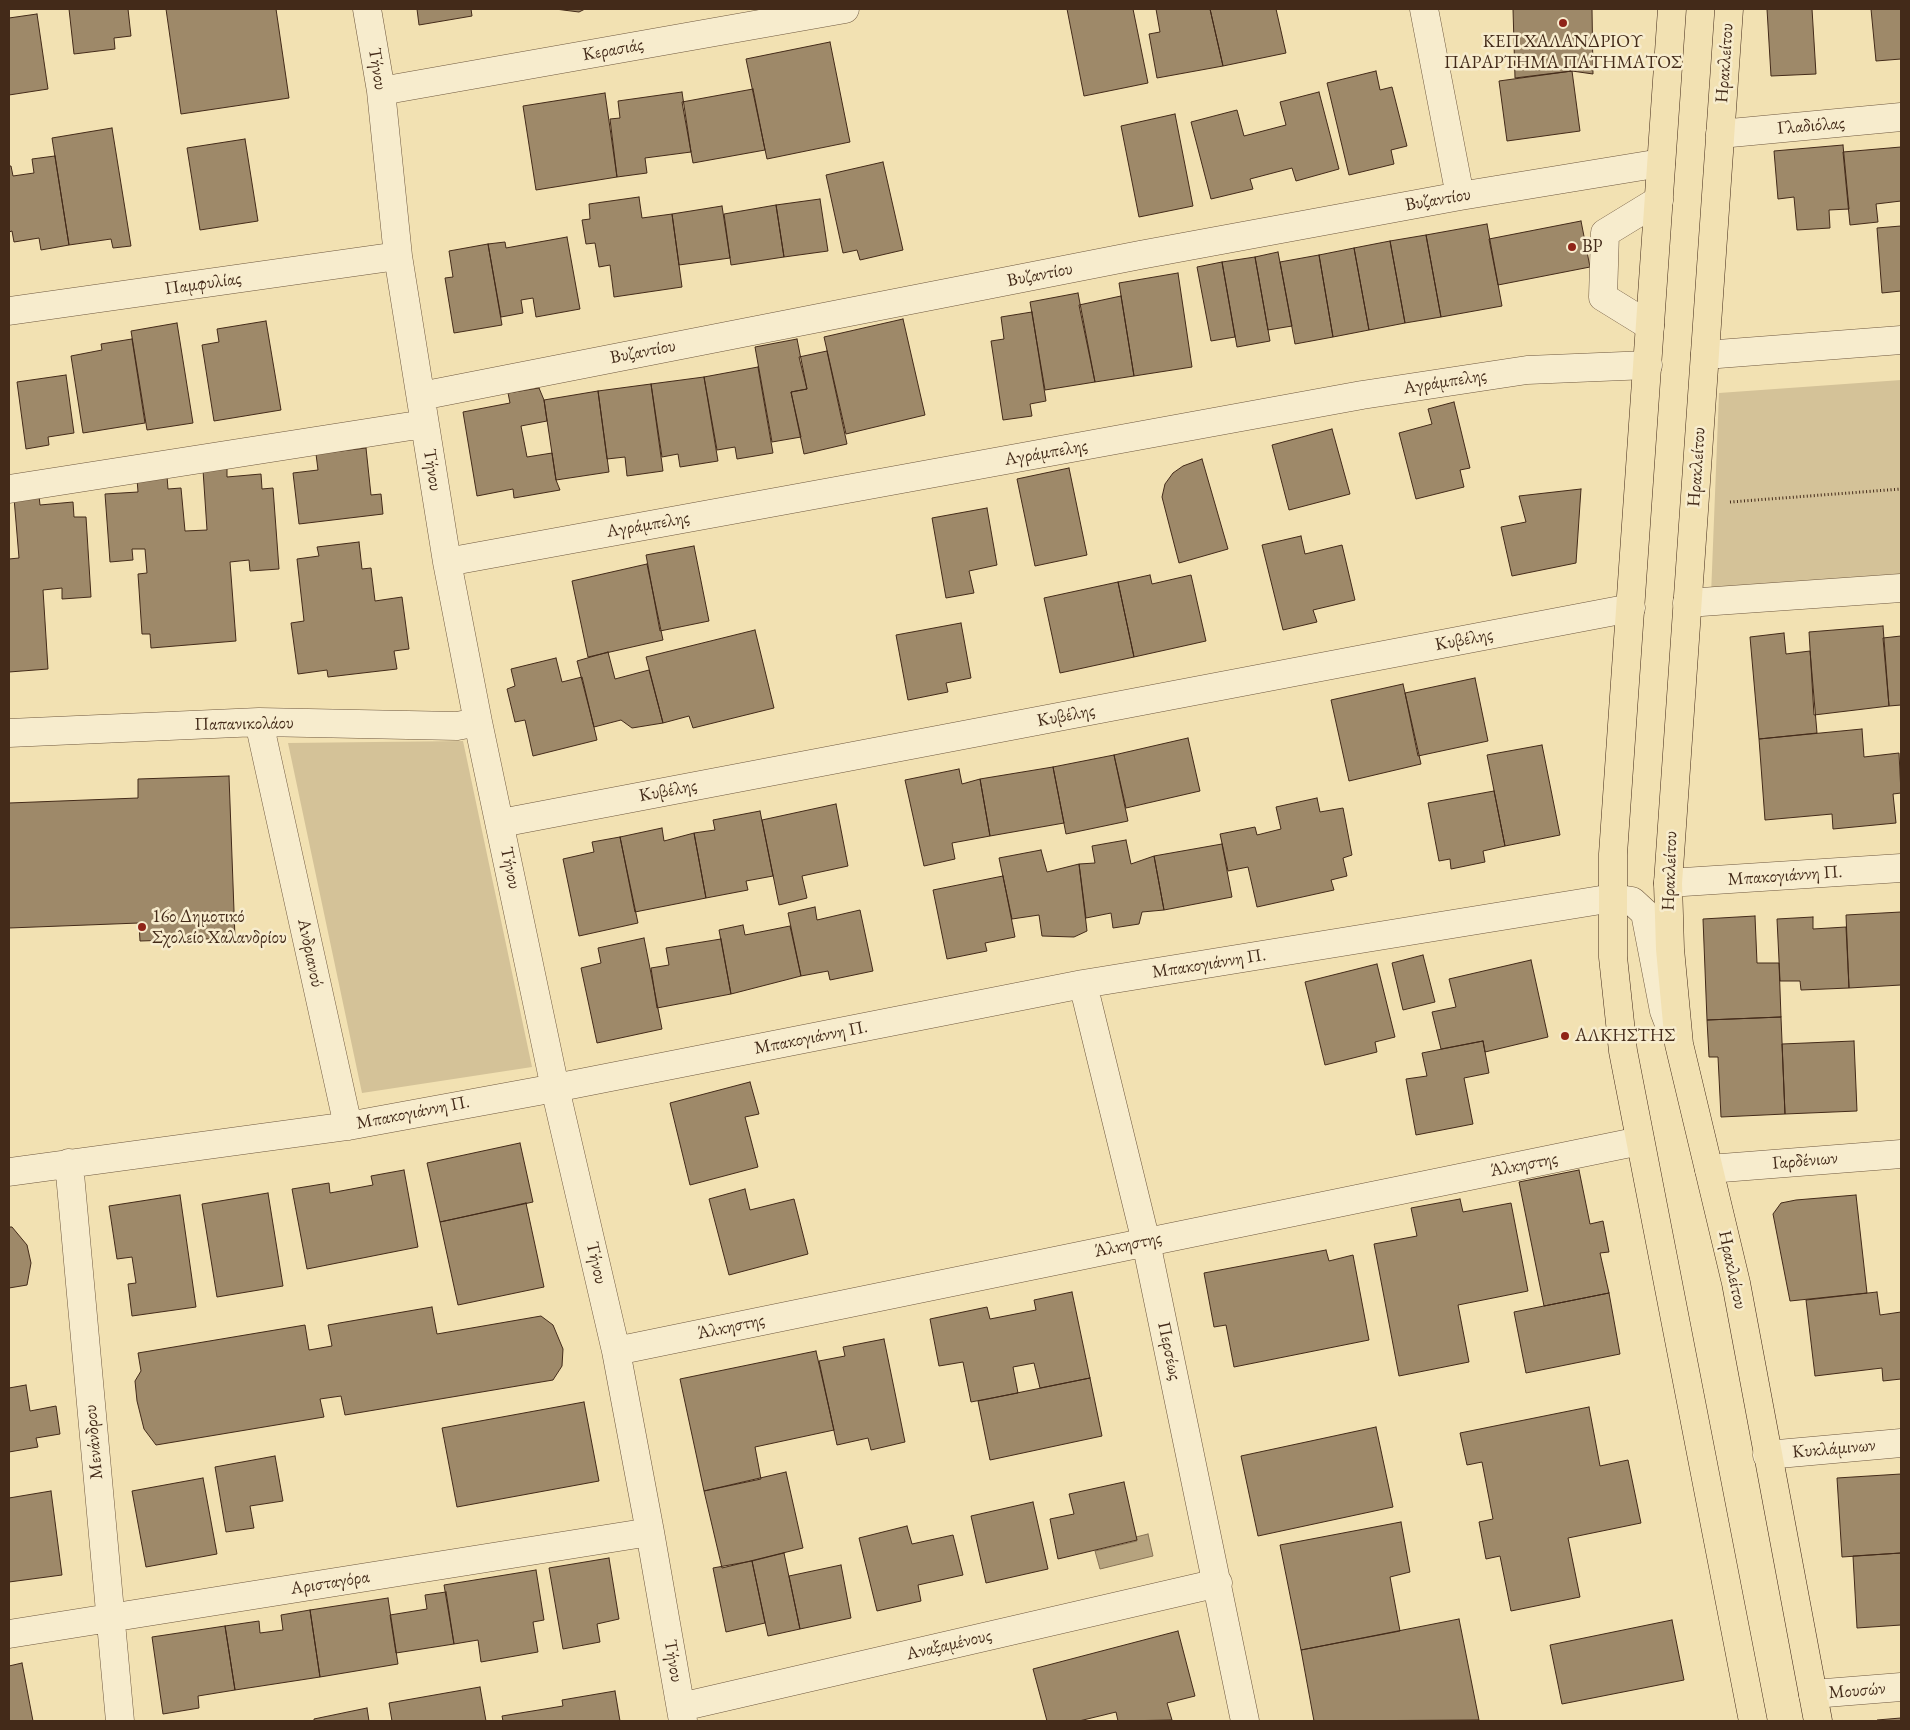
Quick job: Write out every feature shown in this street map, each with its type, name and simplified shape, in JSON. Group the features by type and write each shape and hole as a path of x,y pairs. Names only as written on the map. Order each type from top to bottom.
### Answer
{"main road":[{"path":"1672,9 1613,854 1613,957 1623,1051 1753,1721"},
{"name":"Ηρακλείτου","path":"1729,9 1668,883 1670,950 1679,1044 1736,1282 1818,1721"}],"street":[{"name":"Τήνου","path":"367,9 381,91 398,256 448,562 478,722 555,1088 616,1351 682,1714"},
{"name":"Κερασιάς","path":"381,91 845,9"},
{"path":"1424,9 1460,196"},
{"name":"Γλαδιόλας","path":"1720,134 1901,117"},
{"name":"Βυζαντίου","path":"421,396 1140,255 1460,196 1661,163"},
{"path":"1650,326 1603,297 1605,233 1659,200"},
{"name":"Παμφυλίας","path":"9,311 398,256"},
{"path":"1705,356 1901,340"},
{"name":"Αγράμπελης","path":"448,562 1362,395 1526,370 1648,365"},
{"path":"9,489 424,424"},
{"path":"1687,603 1901,588"},
{"name":"Κυβέλης","path":"500,823 1631,608"},
{"name":"Παπανικολάου","path":"9,733 259,722 456,726 478,722"},
{"name":"Ανδριανού","path":"259,722 348,1126"},
{"name":"Μπακογιάννη Π.","path":"1668,883 1901,868"},
{"path":"1612,898 1632,900 1645,913 1664,1011 1685,1068"},
{"name":"Μπακογιάννη Π.","path":"9,1172 348,1126 555,1088 1083,984 1612,898"},
{"name":"Περσέως","path":"1083,984 1146,1242 1245,1721"},
{"name":"Άλκηστης","path":"616,1351 1640,1141"},
{"name":"Γαρδένιων","path":"1709,1169 1901,1154"},
{"name":"Μενάνδρου","path":"69,1163 120,1721"},
{"name":"Κυκλάμινων","path":"1767,1455 1901,1443"},
{"name":"Αρισταγόρα","path":"9,1634 650,1532"},
{"name":"Αναξαμένους","path":"682,1714 1218,1583"},
{"name":"Μουσών","path":"1813,1694 1901,1687"}],"path":[{"path":"1694,504 1901,489"}],"shaded area":[{"path":"1901,380 1901,580 1711,595 1719,393"},
{"path":"463,741 532,1067 362,1093 288,743"},
{"path":"1148,1534 1153,1556 1100,1569 1095,1551 1137,1541 1136,1537"}],"building":[{"path":"69,9 128,9 131,36 114,38 115,49 74,54"},
{"path":"166,9 276,9 289,98 181,114"},
{"path":"417,9 471,9 472,16 419,25"},
{"path":"555,9 585,9 579,12"},
{"path":"1067,9 1133,9 1148,83 1084,96"},
{"path":"1156,9 1210,9 1223,66 1157,78 1149,34 1160,32"},
{"path":"1210,9 1276,9 1286,53 1223,66"},
{"path":"1513,9 1592,9 1593,74 1572,71 1515,78"},
{"path":"1767,9 1812,9 1816,74 1771,76"},
{"path":"1871,9 1901,9 1901,59 1876,61"},
{"path":"37,14 48,89 9,95 9,18"},
{"path":"830,42 850,142 767,159 746,59"},
{"path":"1376,71 1380,90 1392,87 1407,146 1391,150 1394,164 1349,175 1327,83"},
{"path":"1572,71 1580,131 1507,141 1499,81"},
{"path":"753,89 765,150 693,163 682,102"},
{"path":"682,92 691,152 645,158 647,173 617,177 610,119 620,118 618,101"},
{"path":"1319,92 1339,169 1296,181 1292,168 1250,179 1253,189 1211,199 1191,122 1237,110 1244,136 1286,125 1280,102"},
{"path":"605,93 617,177 536,190 523,106"},
{"path":"1175,114 1193,206 1139,217 1121,126"},
{"path":"112,128 131,246 113,248 111,239 69,245 52,138"},
{"path":"245,139 258,221 200,230 187,148"},
{"path":"1843,145 1849,209 1829,210 1830,228 1797,230 1794,197 1778,199 1774,151"},
{"path":"1901,147 1901,201 1876,204 1878,222 1850,225 1843,152"},
{"path":"55,156 69,245 41,250 39,238 14,242 12,231 9,232 9,166 11,166 13,176 34,173 32,159"},
{"path":"883,162 903,250 860,260 857,250 843,253 826,175"},
{"path":"639,197 642,218 672,214 682,287 614,297 610,265 599,267 595,243 586,244 582,220 590,219 589,204"},
{"path":"820,199 828,251 784,257 776,205"},
{"path":"776,205 784,257 731,265 724,214"},
{"path":"722,206 730,258 679,265 672,214"},
{"path":"1581,221 1590,267 1498,285 1489,239"},
{"path":"1487,224 1502,306 1441,317 1426,235"},
{"path":"1901,226 1901,291 1882,293 1877,228"},
{"path":"1426,235 1441,317 1405,323 1390,241"},
{"path":"567,237 580,309 536,317 533,298 521,300 523,313 501,317 488,244 505,242 506,248"},
{"path":"1390,241 1405,323 1369,330 1354,248"},
{"path":"488,244 502,325 454,333 445,278 453,277 449,251"},
{"path":"1354,248 1369,330 1333,337 1319,255"},
{"path":"1278,252 1292,326 1268,330 1255,257"},
{"path":"1319,255 1333,337 1295,344 1280,262"},
{"path":"1255,257 1270,341 1237,347 1222,262"},
{"path":"1222,262 1235,337 1211,341 1197,267"},
{"path":"1178,273 1192,367 1134,376 1119,283"},
{"path":"1078,293 1095,382 1045,390 1030,302"},
{"path":"1121,296 1134,376 1095,382 1079,305"},
{"path":"1032,312 1046,401 1030,404 1032,416 1003,420 991,341 1004,339 1001,317"},
{"path":"903,319 925,415 846,434 824,337"},
{"path":"266,321 281,410 214,421 202,345 219,342 217,329"},
{"path":"177,323 193,423 147,430 131,331"},
{"path":"132,339 145,423 83,433 71,356 102,350 101,344"},
{"path":"797,339 807,389 791,392 801,437 772,442 755,347"},
{"path":"827,351 847,444 804,454 791,392 807,389 799,357"},
{"path":"758,367 773,453 737,459 735,447 717,450 704,377"},
{"path":"66,375 74,433 48,437 49,445 26,449 17,382"},
{"path":"704,377 718,461 680,467 678,454 662,457 651,384"},
{"path":"651,384 663,471 627,476 625,457 607,459 598,391"},
{"path":"539,388 544,400 547,421 521,426 527,457 552,453 556,480 560,490 514,498 513,489 477,496 463,412 510,403 508,393"},
{"path":"598,391 609,472 556,480 544,400"},
{"path":"1454,402 1470,468 1460,470 1464,487 1416,499 1399,433 1432,424 1428,409"},
{"path":"1332,429 1350,494 1289,510 1272,445"},
{"path":"366,448 371,495 381,494 383,514 299,524 293,473 318,470 316,454"},
{"path":"1202,459 1228,549 1179,563 1162,497 1165,484 1173,473 1183,466"},
{"path":"227,468 227,477 261,474 262,489 273,488 279,569 250,571 249,560 230,562 236,641 151,648 150,634 142,634 138,574 147,573 145,549 132,549 133,560 110,562 105,494 138,492 137,479 167,476 168,489 181,488 185,531 207,530 203,470"},
{"path":"1069,468 1087,555 1035,566 1017,479"},
{"path":"1581,489 1576,563 1512,576 1501,527 1526,522 1519,496"},
{"path":"39,496 40,505 73,502 74,517 86,517 91,597 62,599 62,588 43,590 48,669 9,672 9,559 19,558 14,498"},
{"path":"987,508 997,565 969,571 974,593 946,598 932,518"},
{"path":"1301,536 1305,554 1342,545 1355,600 1313,610 1317,622 1283,630 1262,545"},
{"path":"359,542 362,569 371,568 375,601 402,597 409,649 394,651 397,669 328,677 327,670 298,674 291,623 304,621 297,559 319,556 317,547"},
{"path":"694,546 709,621 660,631 646,555"},
{"path":"647,564 663,640 588,657 572,581"},
{"path":"1150,575 1152,584 1191,575 1206,641 1134,657 1118,582"},
{"path":"1118,582 1134,657 1060,673 1044,598"},
{"path":"961,623 971,678 946,683 948,692 908,700 896,635"},
{"path":"1883,626 1889,706 1814,715 1809,632"},
{"path":"755,630 774,708 693,728 689,716 663,723 646,657"},
{"path":"1784,633 1786,654 1810,651 1817,733 1759,739 1750,637"},
{"path":"1901,636 1901,705 1889,706 1883,638"},
{"path":"608,652 615,679 649,670 663,723 632,728 621,720 594,727 577,661"},
{"path":"556,658 562,682 582,677 597,740 533,756 525,720 515,722 507,689 515,686 511,669"},
{"path":"1475,678 1488,741 1418,756 1405,693"},
{"path":"1403,684 1421,764 1349,781 1331,700"},
{"path":"1862,729 1864,757 1899,753 1901,793 1893,794 1896,823 1833,829 1832,814 1765,820 1759,739"},
{"path":"1188,738 1200,791 1126,808 1114,755"},
{"path":"1542,745 1560,835 1505,846 1487,755"},
{"path":"1114,755 1128,821 1066,834 1053,767"},
{"path":"1053,767 1064,823 990,836 980,779"},
{"path":"959,769 962,784 980,779 990,836 952,843 955,859 924,866 905,780"},
{"path":"229,776 235,938 140,941 139,923 9,928 9,803 138,798 138,779"},
{"path":"1494,791 1505,846 1483,851 1485,862 1451,869 1450,859 1439,861 1428,803"},
{"path":"1317,798 1320,812 1343,808 1352,855 1343,858 1347,876 1331,880 1334,890 1257,907 1248,867 1228,871 1220,834 1255,827 1257,835 1281,829 1276,807"},
{"path":"836,804 848,866 802,876 807,898 779,905 762,820"},
{"path":"760,811 773,876 746,881 748,890 706,898 694,833 715,830 713,820"},
{"path":"662,828 664,841 694,833 706,898 635,912 620,837"},
{"path":"620,837 638,923 579,936 563,859 594,852 592,842"},
{"path":"1126,840 1131,864 1154,856 1164,910 1142,912 1139,924 1113,928 1111,913 1086,918 1079,864 1095,863 1092,846"},
{"path":"1222,844 1232,897 1164,910 1154,856"},
{"path":"1041,850 1047,872 1079,864 1087,931 1074,937 1042,936 1039,915 1012,919 999,858"},
{"path":"1003,876 1015,937 985,943 987,951 947,959 933,890"},
{"path":"815,907 817,920 860,910 873,971 830,980 828,971 801,976 788,913"},
{"path":"1901,912 1901,985 1849,988 1846,915"},
{"path":"1755,916 1757,963 1779,963 1781,1017 1707,1020 1703,919"},
{"path":"1813,917 1813,929 1846,927 1849,988 1801,990 1800,981 1780,981 1777,919"},
{"path":"743,925 745,935 790,926 801,976 731,994 719,930"},
{"path":"644,938 662,1029 597,1043 581,968 601,963 598,948"},
{"path":"721,939 731,994 657,1008 651,968 669,965 666,948"},
{"path":"1423,955 1435,1002 1403,1010 1392,963"},
{"path":"1531,960 1548,1037 1485,1052 1483,1041 1441,1049 1432,1012 1456,1007 1449,979"},
{"path":"1377,964 1395,1037 1375,1042 1377,1052 1325,1065 1305,982"},
{"path":"1781,1017 1785,1114 1721,1117 1718,1057 1709,1057 1707,1020"},
{"path":"1483,1041 1489,1073 1464,1078 1473,1124 1416,1135 1406,1079 1427,1076 1422,1053"},
{"path":"1854,1041 1857,1111 1785,1114 1782,1044"},
{"path":"750,1082 759,1114 745,1117 758,1167 690,1185 670,1103"},
{"path":"520,1143 533,1202 440,1222 427,1163"},
{"path":"404,1170 418,1247 307,1269 292,1189 329,1183 330,1193 373,1185 371,1176"},
{"path":"1579,1170 1590,1224 1603,1221 1609,1252 1600,1253 1609,1293 1544,1306 1519,1182"},
{"path":"745,1189 750,1210 794,1199 808,1254 729,1275 709,1199"},
{"path":"268,1193 283,1286 217,1297 202,1204"},
{"path":"180,1195 196,1307 132,1316 128,1284 136,1283 132,1257 117,1259 109,1206"},
{"path":"1856,1195 1867,1293 1790,1301 1773,1214 1781,1203"},
{"path":"1460,1199 1463,1212 1511,1203 1528,1291 1458,1305 1469,1362 1399,1376 1374,1244 1417,1236 1411,1208"},
{"path":"526,1203 544,1287 458,1305 440,1222"},
{"path":"9,1227 12,1227 27,1245 31,1263 27,1285 9,1288"},
{"path":"1326,1250 1329,1261 1353,1255 1369,1340 1234,1367 1226,1325 1214,1327 1204,1273"},
{"path":"1072,1292 1090,1378 1040,1388 1034,1363 1013,1367 1018,1393 971,1402 963,1362 939,1366 930,1319 987,1307 990,1319 1036,1310 1034,1300"},
{"path":"1877,1292 1880,1315 1901,1312 1901,1379 1883,1381 1882,1368 1815,1376 1806,1300"},
{"path":"1609,1293 1620,1354 1526,1373 1514,1312"},
{"path":"432,1307 437,1334 541,1316 553,1325 563,1349 562,1366 553,1380 345,1415 341,1396 320,1399 324,1417 156,1445 144,1429 137,1401 135,1381 141,1371 138,1353 305,1325 309,1350 332,1346 328,1325"},
{"path":"884,1339 905,1442 871,1450 868,1438 837,1445 819,1361 845,1356 843,1347"},
{"path":"816,1351 834,1430 755,1447 761,1479 704,1491 680,1379"},
{"path":"1090,1378 1102,1436 990,1460 978,1401"},
{"path":"26,1385 30,1411 56,1406 60,1434 36,1438 38,1447 9,1452 9,1388"},
{"path":"584,1402 599,1481 457,1507 442,1428"},
{"path":"1589,1407 1600,1466 1628,1460 1641,1523 1568,1538 1580,1597 1511,1611 1500,1556 1486,1559 1479,1522 1493,1519 1482,1462 1467,1465 1460,1433"},
{"path":"1376,1427 1393,1507 1258,1536 1241,1456"},
{"path":"275,1456 283,1501 250,1506 254,1528 226,1532 215,1467"},
{"path":"786,1472 803,1548 722,1568 704,1491"},
{"path":"1901,1474 1901,1553 1842,1557 1837,1478"},
{"path":"203,1478 217,1554 146,1567 132,1491"},
{"path":"1124,1482 1137,1540 1058,1559 1050,1519 1074,1514 1069,1494"},
{"path":"51,1491 62,1575 9,1582 9,1498"},
{"path":"1033,1502 1048,1569 986,1583 971,1516"},
{"path":"1401,1522 1410,1572 1390,1577 1400,1631 1301,1650 1280,1545"},
{"path":"907,1526 912,1544 953,1535 963,1575 918,1585 921,1601 877,1611 859,1538"},
{"path":"784,1553 800,1629 768,1636 752,1561"},
{"path":"1901,1553 1901,1625 1857,1628 1853,1556"},
{"path":"609,1558 619,1619 597,1624 600,1642 563,1649 549,1568"},
{"path":"752,1561 765,1623 726,1632 713,1568"},
{"path":"841,1565 851,1618 800,1629 789,1576"},
{"path":"536,1570 544,1620 533,1622 538,1652 481,1662 478,1640 454,1644 444,1585"},
{"path":"446,1592 454,1644 396,1653 390,1615 427,1609 425,1595"},
{"path":"388,1598 398,1664 320,1677 310,1610"},
{"path":"310,1610 320,1677 235,1690 225,1626 259,1621 260,1633 283,1630 281,1615"},
{"path":"1459,1619 1479,1720 1314,1721 1301,1650"},
{"path":"1672,1620 1684,1680 1562,1704 1550,1645"},
{"path":"225,1626 235,1690 198,1696 199,1708 163,1714 152,1637"},
{"path":"1178,1631 1195,1696 1167,1703 1172,1720 1118,1721 1116,1712 1079,1721 1047,1721 1033,1669"},
{"path":"22,1663 33,1721 9,1721 9,1666"},
{"path":"480,1687 486,1721 392,1721 389,1703"},
{"path":"615,1691 620,1721 503,1721 502,1716 563,1706 562,1700"},
{"path":"367,1708 369,1721 314,1721 314,1719"},
{"path":"1901,1718 1901,1721 1877,1721 1877,1720"}],"place":[{"name":"ΚΕΠ ΧΑΛΑΝΔΡΙΟΥ ΠΑΡΑΡΤΗΜΑ ΠΑΤΗΜΑΤΟΣ","path":"1563,23"},
{"name":"BP","path":"1572,247"},
{"name":"16ο Δημοτικό Σχολείο Χαλανδρίου","path":"142,927"},
{"name":"ΑΛΚΗΣΤΗΣ","path":"1565,1036"}]}
